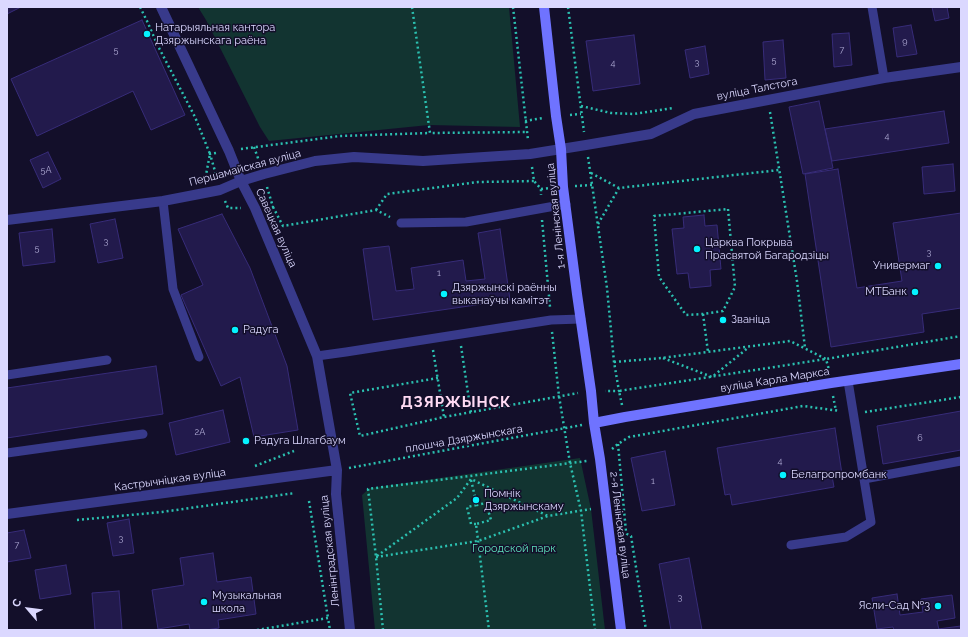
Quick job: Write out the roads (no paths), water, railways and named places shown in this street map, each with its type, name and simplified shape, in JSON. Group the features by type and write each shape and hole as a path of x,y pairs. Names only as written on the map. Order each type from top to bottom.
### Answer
{"main road":[{"name":"1-я Ленінская вуліца","path":"544,7 561,149 563,187 594,423"},
{"name":"вуліца Карла Маркса","path":"594,423 831,383 961,364"},
{"name":"2-я Ленінская вуліца","path":"594,423 600,459 621,630"}],"street":[{"name":"Савецкая вуліца","path":"161,7 229,151 241,181 255,208 317,356 337,470"},
{"name":"вуліца Талстога","path":"561,149 651,134 694,114 884,78 961,67"},
{"name":"Першамайская вуліца","path":"7,220 163,201 220,190 241,181 264,174 315,162 354,157 423,161 530,154 561,149"},
{"name":"Кастрычніцкая вуліца","path":"7,514 337,470"},
{"name":"Ленінградская вуліца","path":"337,470 336,494 350,630"}],"lane":[{"path":"872,7 884,78"},
{"path":"163,201 173,290 199,357"},
{"path":"401,223 466,222 566,204"},
{"path":"317,356 551,320 581,319"},
{"path":"7,375 108,360"},
{"path":"791,545 846,537 871,522 848,381"},
{"path":"7,453 143,434"},
{"path":"864,479 961,461"}],"place":[{"name":"Натарыяльная кантора Дзяржынскага раёна","path":"147,34"},
{"name":"Царква Покрыва Прасвятой Багародзіцы","path":"697,249"},
{"name":"Универмаг","path":"938,266"},
{"name":"МТБанк","path":"915,292"},
{"name":"Дзяржынскі раённы выканаўчы камітэт","path":"444,294"},
{"name":"Званіца","path":"723,320"},
{"name":"Радуга","path":"235,330"},
{"name":"Радуга Шлагбаум","path":"246,441"},
{"name":"Белагропромбанк","path":"783,475"},
{"name":"Помнік Дзяржынскаму","path":"476,500"},
{"name":"Музыкальная школа","path":"204,602"},
{"name":"Ясли-Сад №3","path":"938,606"}],"district":[{"name":"ДЗЯРЖЫНСК","path":"456,402"}],"park label":[{"name":"Городской парк","path":"514,549"}]}
